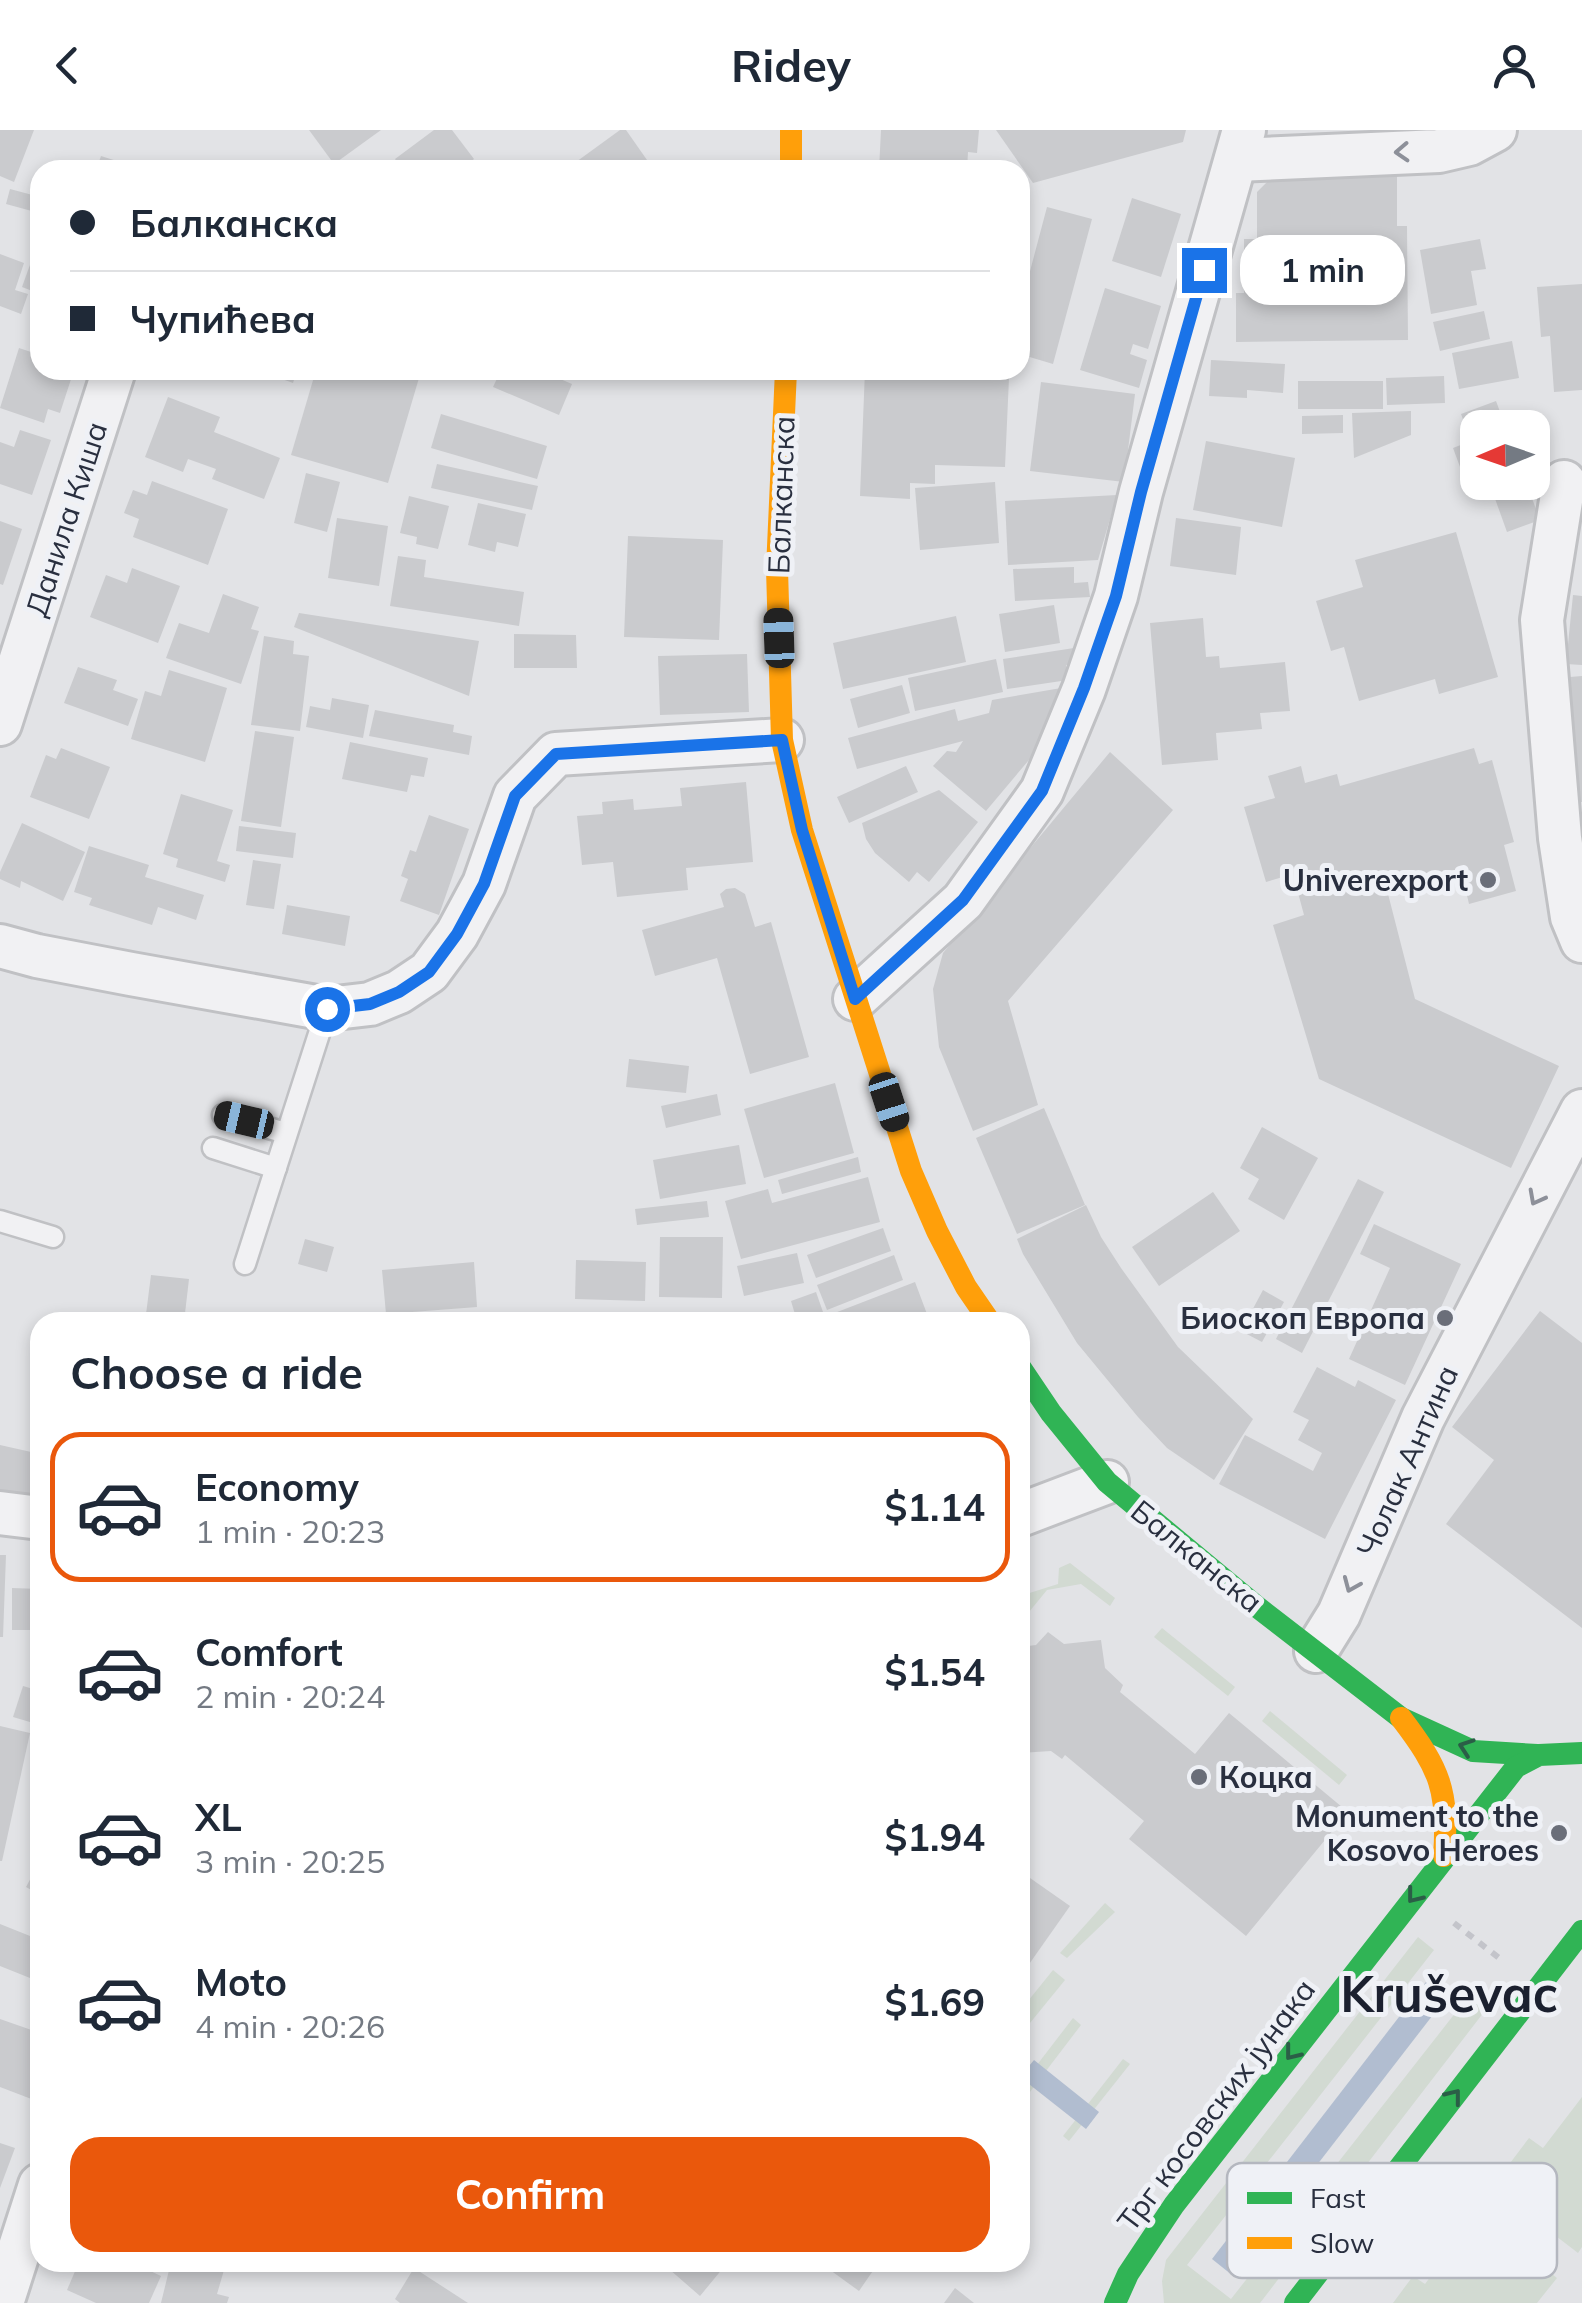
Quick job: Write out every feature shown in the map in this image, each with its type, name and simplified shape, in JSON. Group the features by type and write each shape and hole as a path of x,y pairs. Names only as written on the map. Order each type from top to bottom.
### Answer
{"main road":[{"path":"791,130 791,160"},
{"name":"Балканска","path":"786,380 777,570 782,740 802,830 912,1171 937,1230 983,1312"},
{"name":"Балканска","path":"1030,1382 1106,1482 1256,1606 1401,1718 1473,1751 1543,1754"},
{"name":"Балканска","path":"1401,1718 1436,1764 1443,1786 1447,1830 1444,1856"},
{"path":"1543,1754 1582,1739"},
{"path":"1543,1754 1582,1753"},
{"name":"Трг косовских јунака","path":"1115,2303 1150,2240 1444,1856 1516,1767 1543,1754"},
{"path":"1403,2163 1582,1931"},
{"path":"1140,2302 1150,2240"},
{"path":"1295,2303 1314,2278"}],"street":[{"path":"855,999 963,900 1042,791 1116,596 1141,492 1240,145 1439,150 1469,144 1495,130"},
{"name":"Данила Киша","path":"0,724 111,380"},
{"path":"1564,482 1542,620 1560,838 1572,917 1582,941"},
{"path":"0,946 327,1009 370,1004 399,992 429,972 457,934 484,884 515,796 556,754 782,740"},
{"name":"Чолак Антина","path":"1316,1652 1338,1614 1423,1418 1582,1112"},
{"path":"1030,1512 1106,1482"},
{"path":"0,1513 30,1517"},
{"path":"2,2303 30,2216"}],"lane":[{"path":"245,1264 327,1009"},
{"path":"223,1116 286,1134"},
{"path":"213,1148 276,1168"},
{"path":"0,1221 53,1236"}],"shaded area":[{"path":"1070,1563 1115,1598 1110,1606 1081,1584 1047,1590 1030,1611 1030,1593 1058,1584 1059,1568"},
{"path":"1162,1628 1235,1687 1228,1696 1154,1637"},
{"path":"1270,1711 1347,1775 1339,1785 1262,1721"},
{"path":"1105,1903 1115,1912 1067,1958 1060,1953"},
{"path":"1418,1937 1434,1950 1267,2163 1242,2163"},
{"path":"1053,1970 1065,1980 1030,2023 1030,1999"},
{"path":"1478,1984 1494,1999 1368,2163 1338,2163"},
{"path":"1073,2018 1081,2025 1030,2092 1030,2074"},
{"path":"1123,2059 1130,2064 1069,2141 1063,2136"},
{"path":"1582,2097 1582,2247 1578,2253 1557,2237 1557,2163 1510,2163 1529,2138 1543,2148"},
{"path":"1227,2182 1227,2214 1187,2265 1231,2299 1247,2278 1279,2278 1260,2303 1164,2303 1162,2281 1166,2260"},
{"path":"1412,2278 1425,2284 1429,2278 1557,2278 1537,2303 1393,2303"}],"water":[{"path":"1426,1982 1446,1998 1319,2163 1286,2163"},
{"path":"1034,2060 1099,2112 1086,2129 1030,2085 1030,2065"},
{"path":"1227,2240 1227,2271 1212,2259"}],"building":[{"path":"0,130 34,130 14,182 0,176"},
{"path":"309,130 381,130 340,160 331,160"},
{"path":"434,130 452,130 474,159 396,160"},
{"path":"620,130 626,130 647,160 579,160"},
{"path":"881,130 979,130 977,153 968,152 968,160 880,160"},
{"path":"996,130 1186,130 1183,142 1033,183 1030,160 1017,160"},
{"path":"1397,176 1397,226 1407,226 1408,340 1236,342 1236,293 1244,293 1244,239 1257,239 1257,192 1272,177"},
{"path":"10,189 30,194 30,211 6,204"},
{"path":"1132,198 1181,214 1161,277 1112,261"},
{"path":"1047,207 1092,219 1053,364 1030,357 1030,271"},
{"path":"1480,239 1486,269 1471,271 1477,305 1431,314 1420,250"},
{"path":"0,254 24,263 15,290 28,294 21,314 0,306"},
{"path":"30,265 30,290 22,287"},
{"path":"1582,284 1582,390 1554,392 1550,336 1541,337 1537,287"},
{"path":"1105,288 1161,306 1148,349 1133,344 1130,354 1147,360 1139,388 1080,370"},
{"path":"1484,311 1490,339 1440,351 1433,322"},
{"path":"1512,341 1519,378 1459,389 1452,353"},
{"path":"19,348 30,352 30,380 71,380 60,413 48,409 44,423 0,408"},
{"path":"1211,360 1285,364 1283,393 1247,390 1247,398 1209,396"},
{"path":"1444,376 1445,403 1387,405 1386,378"},
{"path":"313,380 418,380 388,483 291,455"},
{"path":"496,380 563,380 572,384 559,415 493,387"},
{"path":"865,380 1009,380 1005,467 935,465 935,484 910,483 910,499 860,496"},
{"path":"1298,381 1383,381 1383,409 1298,409"},
{"path":"1041,382 1135,394 1124,482 1030,471"},
{"path":"168,397 220,417 214,432 280,458 264,499 212,479 216,469 188,459 183,472 145,457"},
{"path":"1496,401 1499,410 1472,410"},
{"path":"1411,411 1411,435 1354,458 1352,413"},
{"path":"441,414 547,446 537,479 431,448"},
{"path":"1343,415 1343,433 1302,434 1302,416"},
{"path":"20,430 51,440 32,495 0,484 0,442 14,447"},
{"path":"1206,441 1295,458 1282,527 1193,510"},
{"path":"1460,445 1460,467 1453,448"},
{"path":"437,464 538,486 532,510 431,488"},
{"path":"306,473 340,482 327,532 294,523"},
{"path":"152,481 228,509 208,565 133,537 139,519 124,513 133,490 147,495"},
{"path":"995,482 999,543 920,550 915,488"},
{"path":"1117,495 1098,560 1008,565 1005,501"},
{"path":"409,496 449,506 438,549 416,544 417,537 400,533"},
{"path":"1495,500 1533,500 1540,520 1507,532"},
{"path":"478,503 526,514 518,547 497,542 495,552 468,545"},
{"path":"337,518 388,526 379,586 328,578"},
{"path":"1176,518 1241,527 1236,575 1170,566"},
{"path":"0,521 22,529 3,585 0,584"},
{"path":"1456,532 1498,677 1439,694 1435,679 1359,701 1344,647 1331,651 1316,601 1363,587 1355,560"},
{"path":"628,536 723,540 719,640 624,637"},
{"path":"398,556 426,560 424,577 524,592 519,626 390,606"},
{"path":"1074,567 1074,583 1088,582 1090,597 1015,601 1013,569"},
{"path":"132,568 180,586 158,643 90,617 106,575 127,583"},
{"path":"223,594 259,607 251,629 259,631 241,684 166,658 179,623 209,633"},
{"path":"1573,595 1582,596 1582,665 1566,664"},
{"path":"1054,605 1060,643 1005,652 999,614"},
{"path":"299,613 479,641 469,696 294,627"},
{"path":"956,616 966,662 843,689 833,643"},
{"path":"1203,618 1206,657 1219,656 1220,668 1285,662 1290,711 1260,713 1262,729 1216,733 1218,760 1162,765 1150,623"},
{"path":"514,634 576,635 577,668 514,668"},
{"path":"264,636 294,641 293,654 309,656 300,731 251,725"},
{"path":"1074,648 1077,664 1066,665 1068,680 1007,689 1003,659"},
{"path":"747,654 749,712 660,715 658,656"},
{"path":"996,659 1003,692 915,711 908,678"},
{"path":"78,667 117,680 113,690 138,699 128,726 64,703"},
{"path":"169,670 227,688 205,762 131,739 145,691 161,696"},
{"path":"1582,676 1582,802 1578,802 1570,677"},
{"path":"902,685 910,713 858,728 850,699"},
{"path":"1067,687 1055,729 986,811 933,766 947,751 956,752 963,741 857,769 848,738 955,709 958,721 989,713 992,700"},
{"path":"332,698 369,705 363,738 306,727 310,706 330,710"},
{"path":"375,710 454,725 453,732 472,736 469,755 369,736"},
{"path":"255,731 294,737 281,827 241,821"},
{"path":"350,742 428,758 424,777 411,775 407,792 342,779"},
{"path":"61,748 110,767 89,819 30,797 46,755 56,759"},
{"path":"1474,748 1479,764 1492,760 1514,842 1504,845 1516,891 1469,904 1461,870 1387,890 1415,999 1559,1066 1511,1168 1319,1079 1273,925 1304,915 1293,874 1266,882 1244,807 1275,798 1268,776 1301,766 1305,783 1337,774 1340,786"},
{"path":"1110,752 1173,810 1008,1001 1038,1105 973,1131 939,1047 933,989 943,953"},
{"path":"906,766 918,792 849,823 837,797"},
{"path":"746,782 753,862 686,868 688,890 617,897 613,862 582,865 577,816 603,814 602,802 633,799 634,810 682,806 680,788"},
{"path":"939,790 978,822 929,882 917,872 909,882 875,853 862,823"},
{"path":"181,794 233,810 217,861 230,865 225,882 176,867 178,859 163,854"},
{"path":"429,815 469,829 439,915 400,901 408,879 401,876 410,850 416,852"},
{"path":"22,823 85,852 63,901 21,881 20,888 0,879"},
{"path":"239,826 296,833 293,858 236,851"},
{"path":"89,846 149,865 145,877 204,895 196,920 158,907 152,925 89,905 92,898 74,892"},
{"path":"253,860 281,864 274,909 246,905"},
{"path":"735,888 745,894 755,927 771,922 809,1057 750,1074 717,958 655,976 642,930 724,907 720,894"},
{"path":"287,905 350,916 345,946 282,934"},
{"path":"629,1059 689,1066 686,1093 626,1087"},
{"path":"835,1083 854,1153 764,1178 744,1109"},
{"path":"717,1094 721,1115 666,1128 661,1106"},
{"path":"1044,1108 1085,1205 1017,1234 976,1138"},
{"path":"1262,1127 1318,1158 1284,1220 1248,1199 1259,1179 1240,1168"},
{"path":"739,1145 746,1184 660,1199 653,1160"},
{"path":"858,1157 861,1172 782,1194 778,1180"},
{"path":"868,1177 880,1222 741,1259 725,1201 768,1189 772,1203"},
{"path":"1358,1179 1384,1192 1302,1353 1276,1339"},
{"path":"1213,1192 1240,1231 1159,1286 1132,1247"},
{"path":"707,1201 709,1217 637,1225 635,1209"},
{"path":"1086,1205 1121,1268 1178,1347 1253,1419 1214,1480 1167,1448 1138,1417 1077,1343 1023,1254 1017,1239"},
{"path":"1374,1224 1461,1264 1405,1385 1349,1359 1390,1268 1360,1254"},
{"path":"883,1228 891,1251 816,1278 807,1255"},
{"path":"660,1237 723,1237 722,1298 659,1297"},
{"path":"305,1239 334,1247 327,1272 298,1264"},
{"path":"797,1253 804,1283 744,1296 737,1266"},
{"path":"894,1255 903,1280 827,1310 817,1285"},
{"path":"576,1260 646,1262 645,1301 575,1299"},
{"path":"474,1262 477,1307 386,1312 382,1270"},
{"path":"151,1275 189,1279 185,1312 146,1312"},
{"path":"915,1282 926,1312 837,1312"},
{"path":"1263,1290 1284,1302 1262,1342 1241,1331"},
{"path":"816,1292 823,1312 794,1312 791,1301"},
{"path":"1540,1311 1582,1343 1582,1628 1446,1524 1494,1460 1452,1427"},
{"path":"1317,1367 1355,1387 1358,1380 1396,1400 1325,1539 1219,1484 1245,1435 1313,1471 1322,1453 1298,1440 1309,1420 1293,1412"},
{"path":"0,1445 30,1452 30,1501 0,1495"},
{"path":"0,1555 6,1555 3,1637 0,1637"},
{"path":"12,1588 30,1589 30,1630 12,1630"},
{"name":"Коцка","path":"1048,1632 1064,1644 1101,1640 1105,1668 1123,1685 1120,1692 1195,1754 1229,1713 1348,1812 1246,1936 1129,1839 1144,1821 1065,1755 1062,1759 1051,1751 1030,1752 1030,1646 1036,1645"},
{"path":"23,1686 30,1688 30,1722 13,1717"},
{"path":"0,1726 30,1733 2,1861 0,1861"},
{"path":"1030,1878 1070,1906 1030,1963"},
{"path":"0,1924 30,1936 30,1978 0,1966"},
{"path":"0,2019 30,2030 30,2098 0,2087"},
{"path":"0,2143 15,2148 0,2188"},
{"path":"75,2272 152,2272 161,2276 149,2303 96,2303 67,2290"},
{"path":"169,2272 223,2272 217,2294 229,2297 227,2303 161,2303"},
{"path":"412,2272 420,2272 468,2303 400,2303 395,2299"},
{"path":"672,2272 720,2272 700,2296"},
{"path":"833,2272 872,2272 859,2291"},
{"path":"955,2288 974,2303 944,2303"}],"traffic: fast":[{"path":"1030,1382 1107,1482 1256,1606 1401,1718 1473,1751 1537,1755"},
{"path":"1115,2303 1128,2274 1174,2205 1516,1767 1539,1755 1582,1753"},
{"path":"1403,2163 1582,1931"},
{"path":"1295,2303 1314,2278"}],"traffic: slow":[{"path":"791,130 791,160"},
{"path":"786,380 777,569 782,740 802,830 911,1171 937,1231 983,1312"},
{"path":"1401,1718 1425,1752 1439,1782 1445,1814 1444,1856"}],"place":[{"name":"Univerexport","path":"1488,880"},
{"name":"Биоскоп Европа","path":"1445,1318"},
{"name":"Коцка","path":"1199,1777"},
{"name":"Monument to the Kosovo Heroes","path":"1559,1833"}],"district":[{"name":"Kruševac","path":"1449,1993"}],"route":[{"path":"327,1009 370,1004 399,992 429,972 457,934 484,884 515,796 556,754 782,740 802,830 855,999 963,900 1042,791 1116,596 1204,270"}]}
